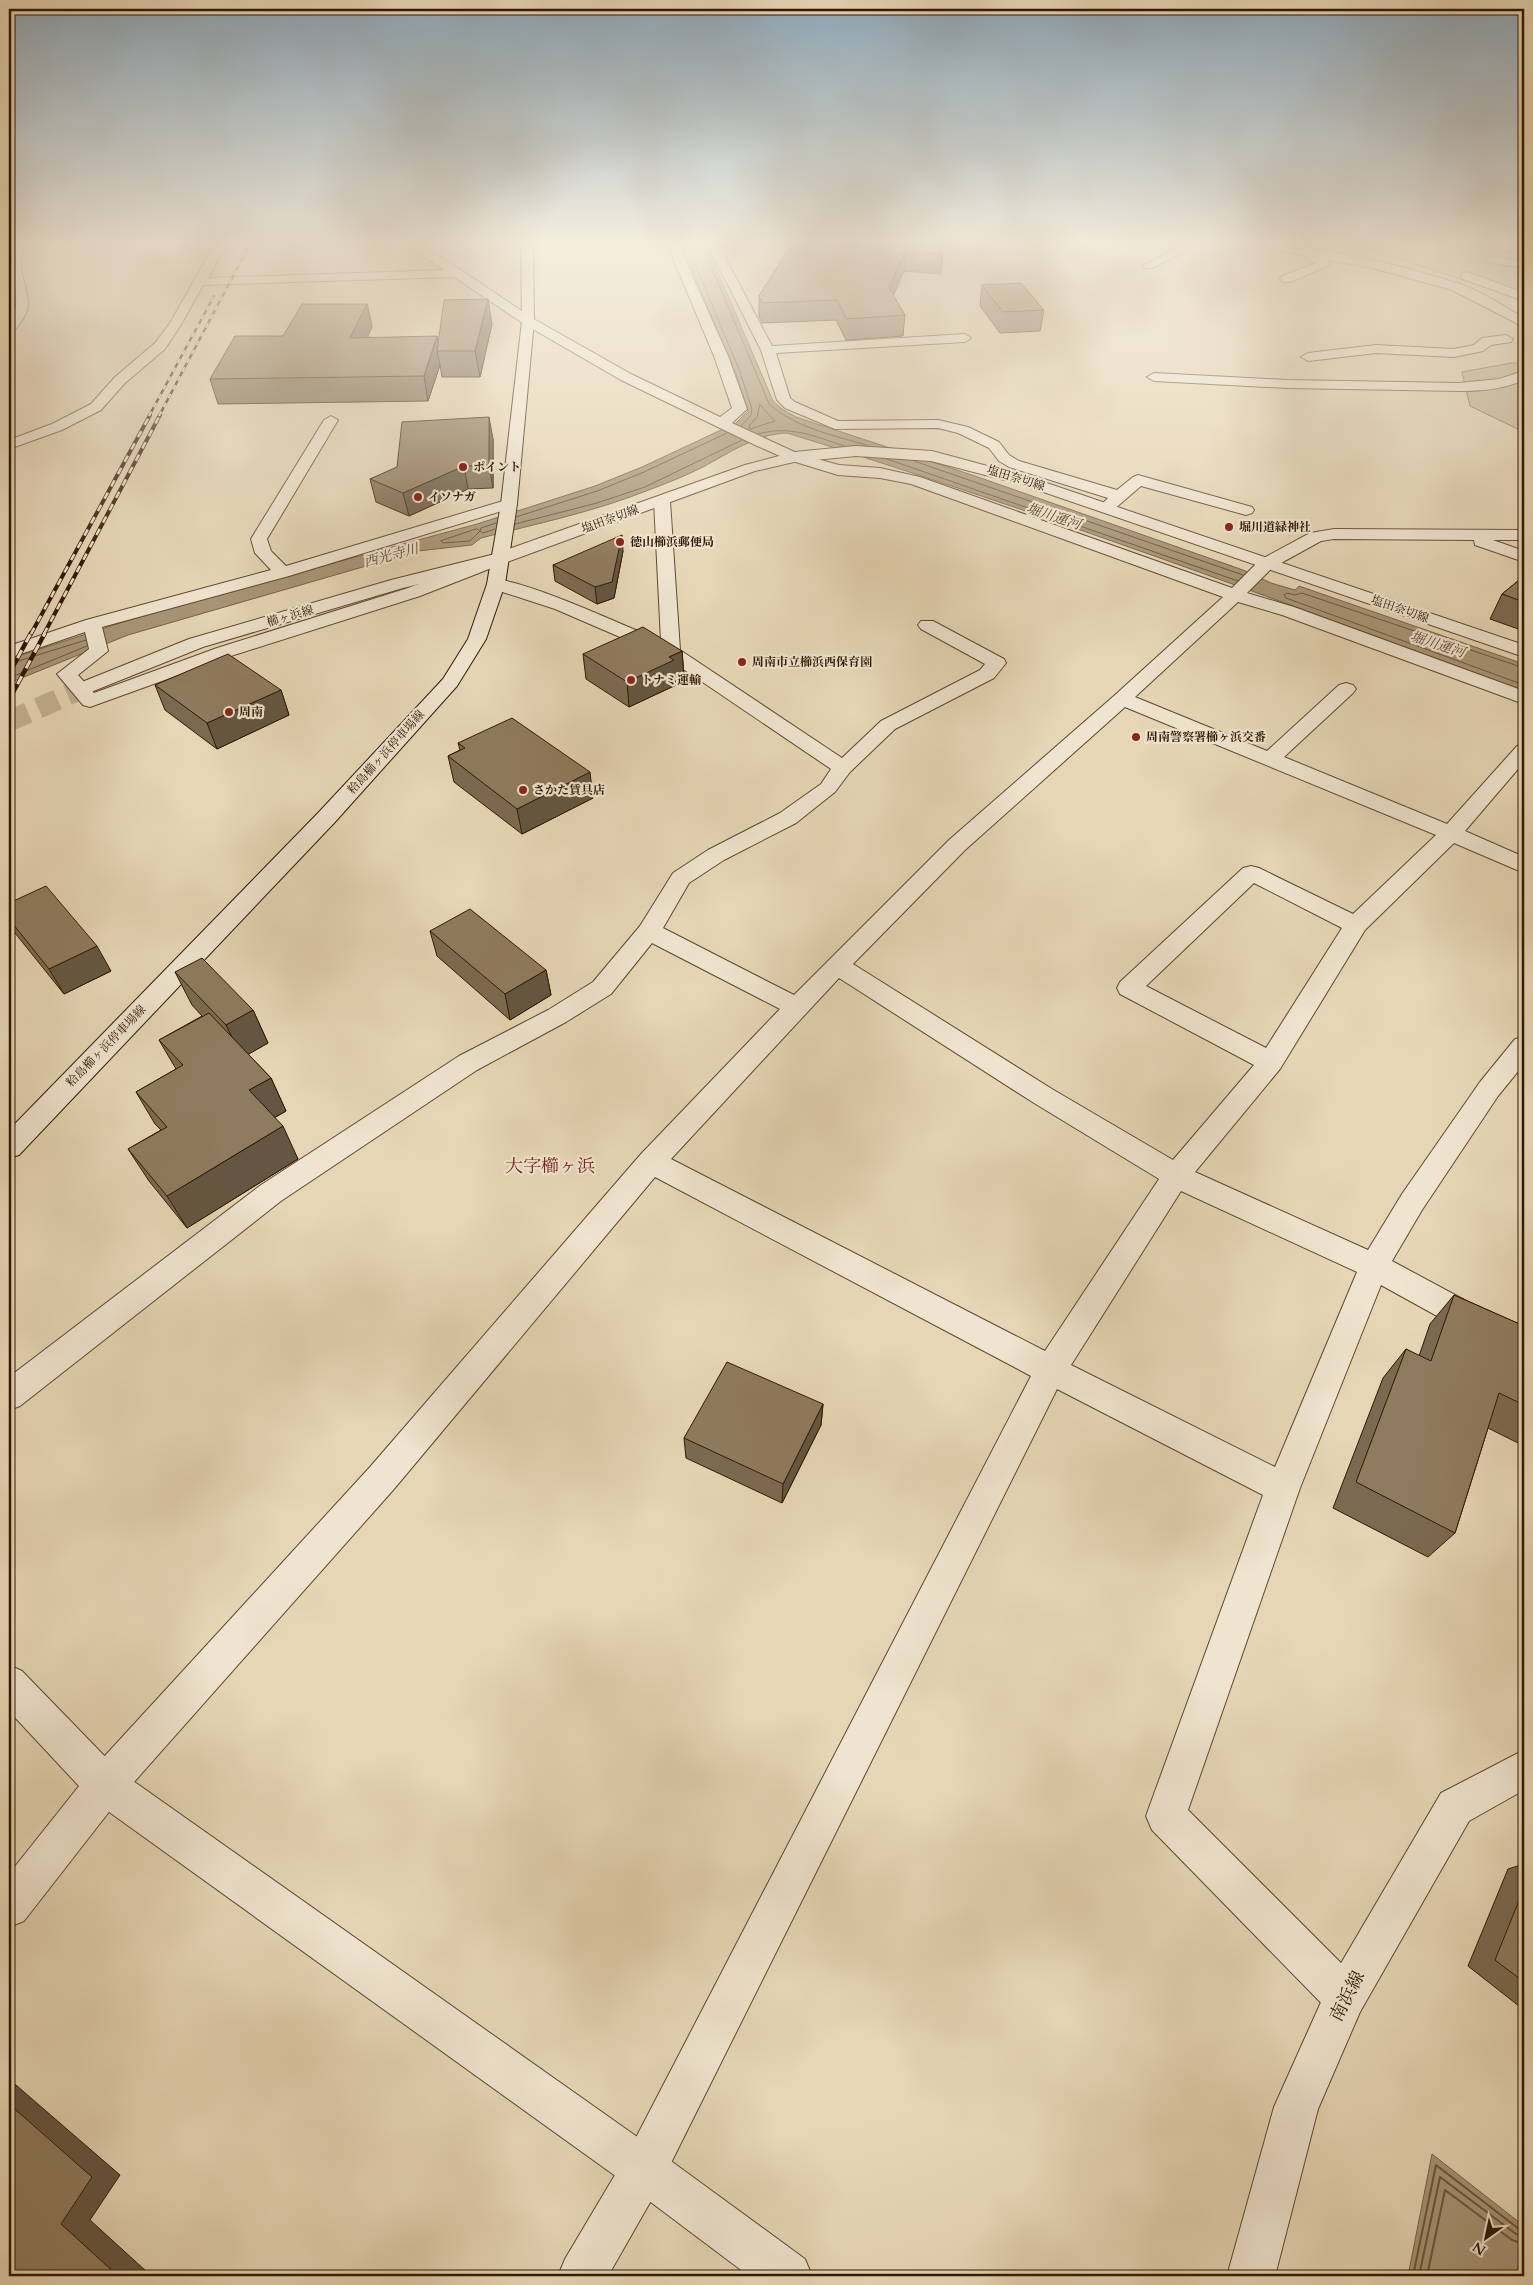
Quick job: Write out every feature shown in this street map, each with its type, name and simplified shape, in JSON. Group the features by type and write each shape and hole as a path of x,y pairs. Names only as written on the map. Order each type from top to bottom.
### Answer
{"street":[{"path":"9,445 57,427 96,408 120,380 155,351"},
{"name":"粭島櫛ヶ浜停車場線","path":"9,1147 320,824 450,682 477,639 496,584 509,504 525,351"},
{"path":"580,351 626,377 721,424 794,457 838,470 880,473 915,480 1296,614 1524,698"},
{"path":"719,351 740,409 721,424"},
{"path":"768,351 784,400 790,405 835,424 871,426 938,424 963,430 994,445 1004,458 1014,464 1119,496"},
{"path":"1308,357 1362,351"},
{"path":"1408,351 1454,353 1465,351"},
{"path":"1442,366 1490,351"},
{"path":"1419,386 1426,372"},
{"path":"1154,377 1419,386 1496,384 1524,375"},
{"path":"871,426 884,417 944,415"},
{"path":"282,572 263,553 259,539 331,420"},
{"path":"871,426 926,434 932,438 932,456"},
{"name":"塩田奈切線","path":"502,549 662,501 750,468 794,457 836,452 913,454 932,456 1026,480 1263,566 1524,651"},
{"path":"1106,508 1138,480 1246,510"},
{"path":"662,501 671,652"},
{"path":"9,652 92,624 282,572 509,504"},
{"path":"9,1906 105,1785 382,1478 651,1162 837,965 957,845 1122,699 1237,593 1263,566 1316,537 1334,534 1524,535"},
{"path":"1471,534 1485,544 1524,557"},
{"path":"92,624 98,651 68,674 90,701 224,652 414,592 502,549"},
{"name":"櫛ヶ浜線","path":"84,688 196,643 397,584 502,549"},
{"path":"496,584 561,605 671,652 843,768"},
{"path":"9,1396 271,1193 468,1063 557,1016 602,988 649,931 681,878 716,855 788,818 828,788 843,768 888,725 987,674 997,662 927,625"},
{"path":"1270,759 1346,689"},
{"path":"1122,699 1451,833 1524,866"},
{"path":"582,2276 644,2169 1050,1370 1176,1176 1271,1062 1356,925 1451,833 1524,750"},
{"path":"1271,1062 1129,988 1251,873 1356,925"},
{"path":"649,931 797,1007"},
{"path":"837,965 1043,1096 1176,1176 1374,1266 1524,1348"},
{"path":"1345,1997 1166,1816 1283,1488 1374,1266 1412,1202 1488,1089 1524,1046"},
{"path":"651,1162 1050,1370 1283,1488"},
{"path":"9,1684 105,1785 644,2169 788,2276"},
{"name":"南浜線","path":"1251,2276 1296,2107 1345,1997 1454,1807 1524,1769"}],"shaded area":[{"path":"1511,363 1524,363 1524,432 1470,406 1462,372"}],"water":[{"path":"726,351 752,351 773,401 796,417 975,476 1243,570 1271,583 1295,590 1299,586 1524,664 1524,691 1065,525 787,433 764,437 733,450 682,477 606,505 481,538 472,545 418,551 128,635 9,683 9,659 157,611 477,524 595,486 642,467 736,423 748,411"},
{"path":"1432,2154 1524,2226 1524,2276 1408,2276"}],"building":[{"path":"226,351 432,351 424,376 210,379"},
{"path":"489,417 489,465 464,466 403,493 370,479 397,467 402,422"},
{"path":"622,535 612,582 595,587 553,565"},
{"path":"1524,576 1524,602 1502,594"},
{"path":"643,627 682,651 669,657 674,660 627,682 583,654"},
{"path":"228,654 281,690 207,723 155,685"},
{"path":"512,718 590,772 517,809 448,756 465,748 458,743"},
{"path":"46,886 97,946 49,969 9,919 9,903"},
{"path":"470,909 546,970 505,994 430,931"},
{"path":"202,958 253,1010 226,1025 175,972"},
{"path":"209,1013 271,1078 249,1090 283,1126 167,1196 128,1149 167,1127 136,1092 183,1065 159,1040"},
{"path":"1454,1295 1524,1326 1524,1405 1499,1393 1455,1533 1356,1482 1406,1349 1431,1361"},
{"path":"727,1362 823,1404 783,1484 684,1438"},
{"path":"1524,1888 1524,1982 1495,1960"},
{"path":"9,2104 92,2177 61,2224 118,2276 9,2276"}],"tunnel":[{"path":"9,721 84,688"}],"railway":[{"path":"149,416 184,351"},
{"path":"159,416 194,351"},
{"path":"31,634 150,415"},
{"path":"44,634 160,415"},
{"path":"9,674 31,633"},
{"path":"9,700 45,633"}],"place":[{"name":"ポイント","path":"463,467"},
{"name":"イソナガ","path":"418,497"},
{"name":"堀川道緑神社","path":"1229,527"},
{"name":"徳山櫛浜郵便局","path":"620,542"},
{"name":"周南市立櫛浜西保育園","path":"742,662"},
{"name":"トナミ運輸","path":"631,680"},
{"name":"周南","path":"229,712"},
{"name":"周南警察署櫛ヶ浜交番","path":"1136,737"},
{"name":"さかた賃具店","path":"523,790"}],"district":[{"name":"大字櫛ヶ浜","path":"550,1166"}],"water label":[{"name":"堀川運河","path":"1054,516"},
{"name":"西光寺川","path":"391,555"},
{"name":"堀川運河","path":"1438,644"}]}
